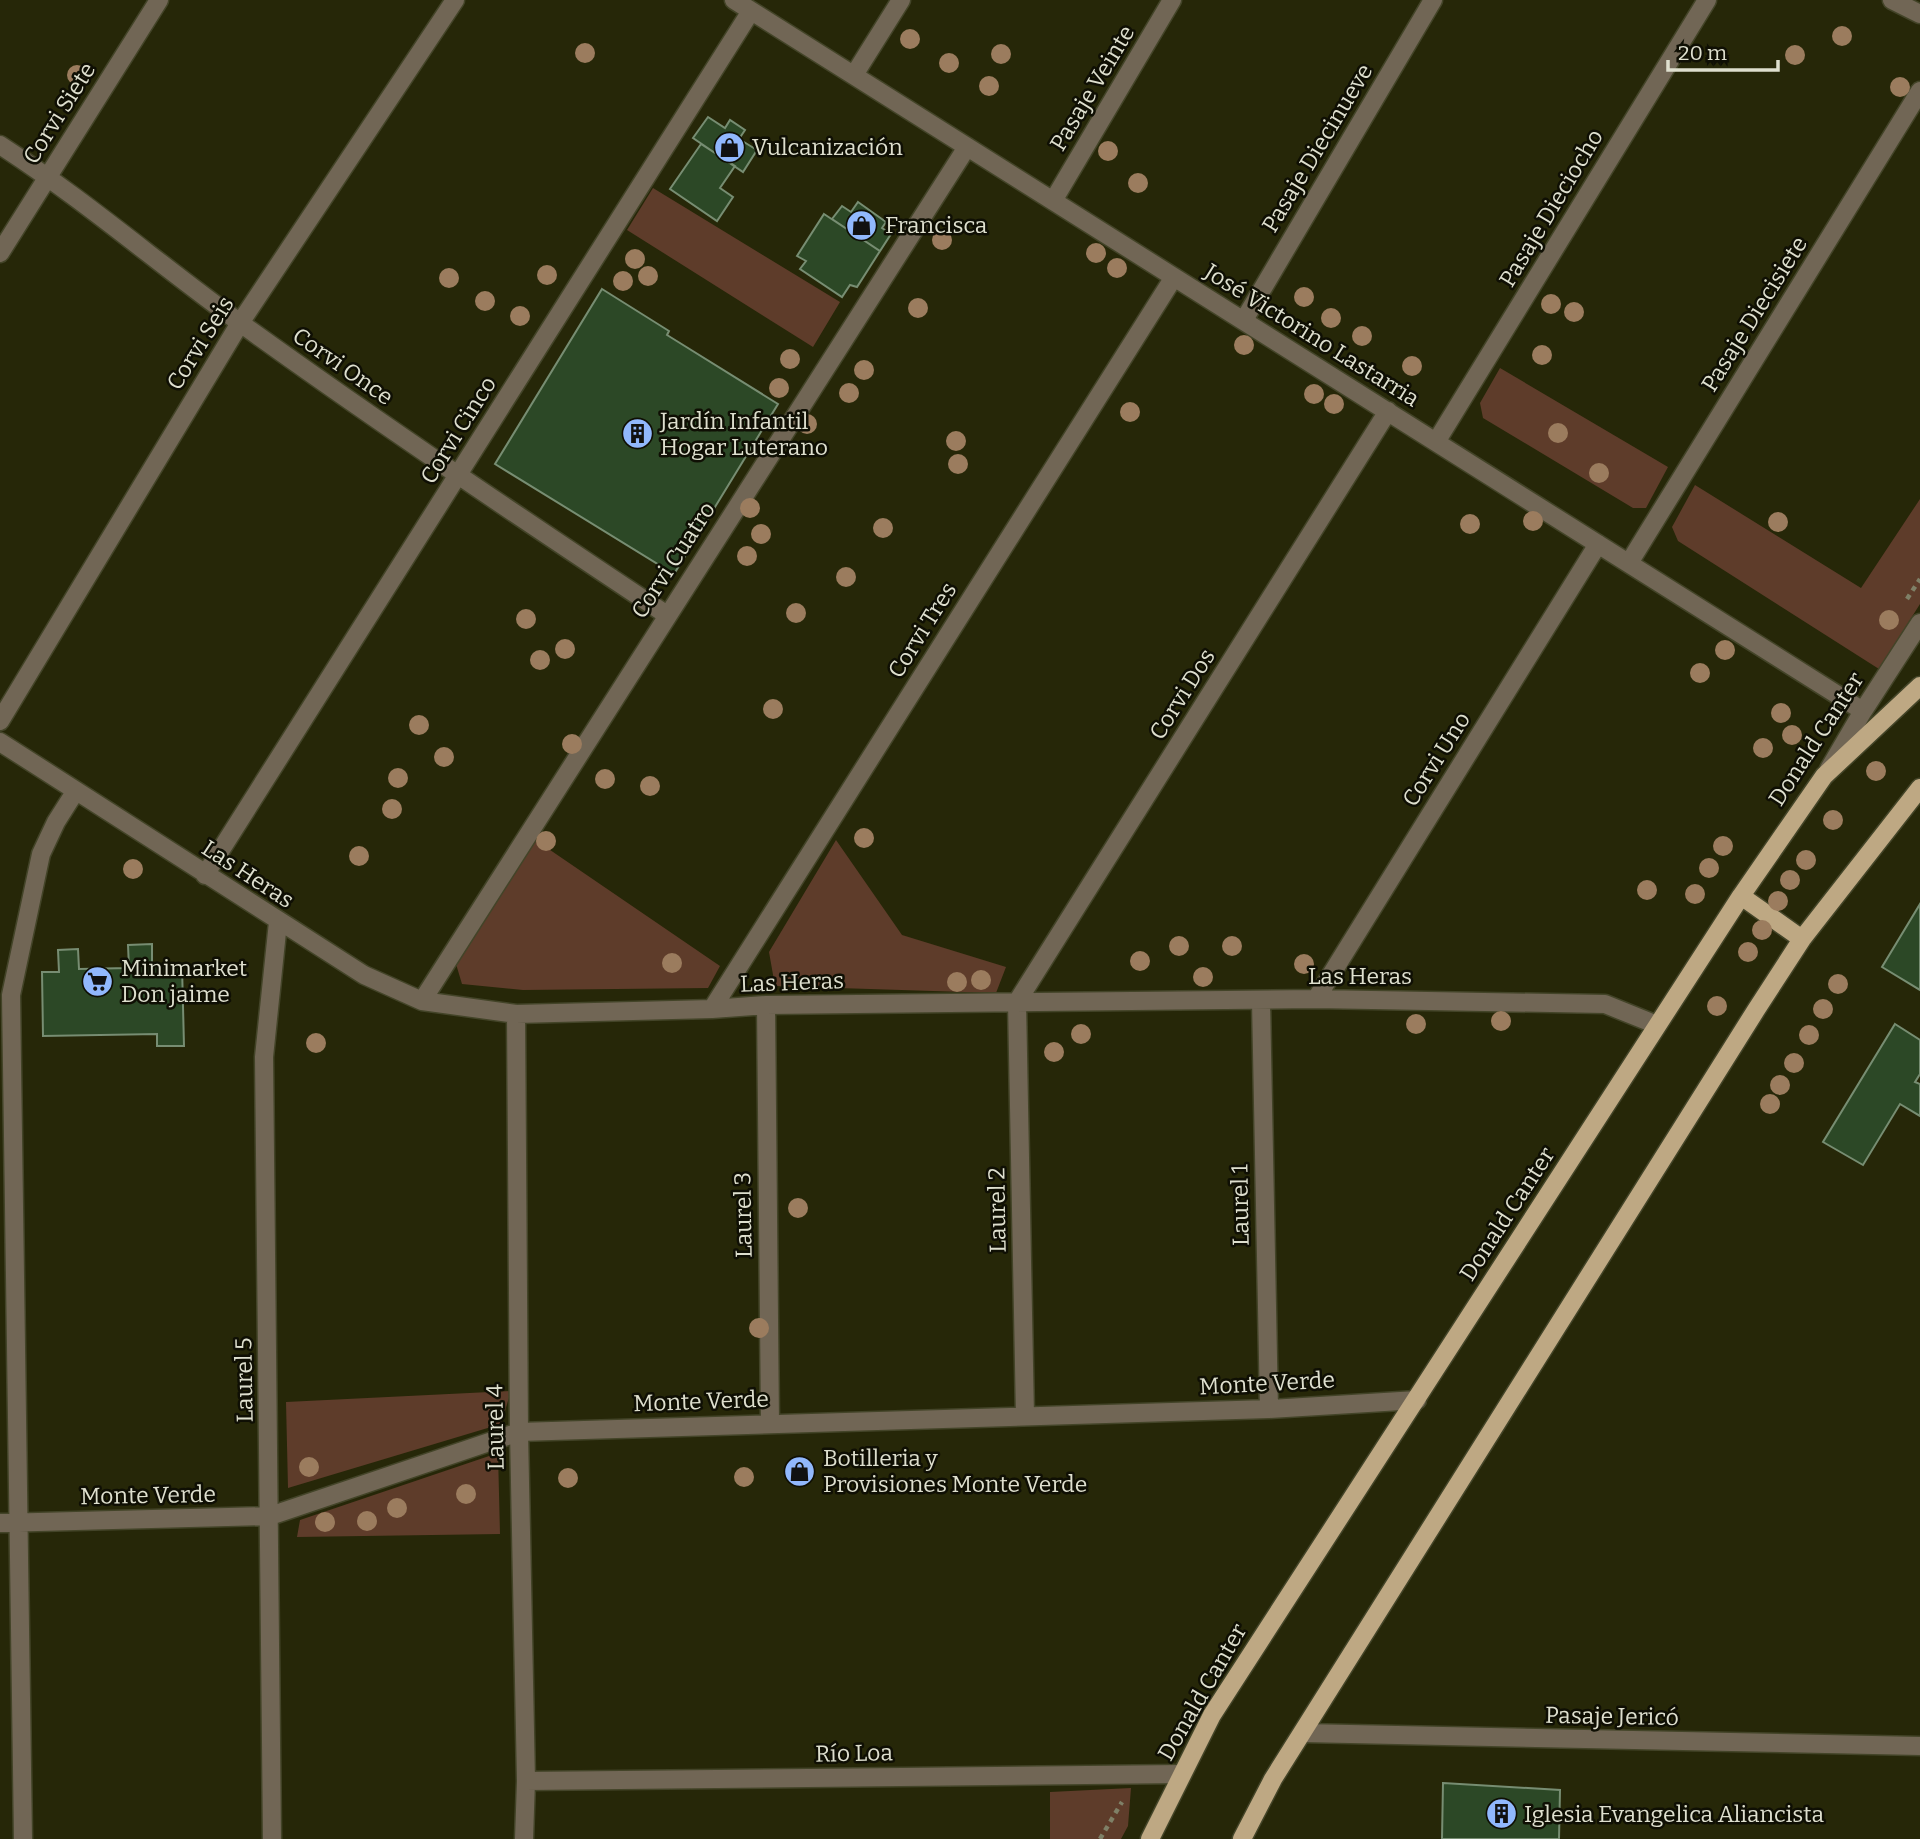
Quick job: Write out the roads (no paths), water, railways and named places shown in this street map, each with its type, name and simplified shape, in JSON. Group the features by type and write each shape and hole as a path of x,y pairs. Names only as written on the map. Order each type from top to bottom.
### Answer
{"main road":[{"path":"1824,776 1920,686"},
{"name":"Donald Canter","path":"1150,1839 1212,1715 1741,896 1824,776"},
{"path":"1242,1839 1273,1779 1802,939 1920,788"},
{"path":"1741,896 1802,939"}],"street":[{"name":"Corvi Siete","path":"0,253 159,0"},
{"name":"Corvi Seis","path":"0,721 240,323 455,0"},
{"name":"José Victorino Lastarria","path":"734,0 1863,711"},
{"path":"854,75 901,0"},
{"name":"Pasaje Veinte","path":"1053,201 1172,0"},
{"name":"Pasaje Diecinueve","path":"1244,320 1433,0"},
{"name":"Pasaje Dieciocho","path":"1436,442 1707,0"},
{"path":"1892,0 1920,14"},
{"name":"Corvi Cinco","path":"205,875 751,11"},
{"name":"Pasaje Diecisiete","path":"1629,563 1920,91"},
{"name":"Corvi Once","path":"0,145 48,176 240,323 458,476 667,615"},
{"name":"Corvi Cuatro","path":"422,1001 967,147"},
{"name":"Corvi Tres","path":"712,1009 1174,277"},
{"name":"Corvi Dos","path":"1017,1002 1388,411"},
{"name":"Corvi Uno","path":"1316,999 1598,544"},
{"name":"Donald Canter","path":"1824,776 1920,624"},
{"name":"Las Heras","path":"0,742 364,975 422,1001 516,1014 766,1005 1316,999 1605,1004 1657,1025"},
{"path":"23,1839 19,1523 6,995 41,854 56,822 75,792"},
{"name":"Laurel 5","path":"272,1839 264,1057 278,922"},
{"name":"Laurel 1","path":"1261,1001 1269,1409"},
{"name":"Laurel 2","path":"1017,1002 1025,1416"},
{"name":"Laurel 3","path":"766,1005 770,1424"},
{"name":"Laurel 4","path":"516,1014 519,1432 526,1782 524,1839"},
{"name":"Monte Verde","path":"0,1523 270,1516 519,1432 1269,1409 1417,1400"},
{"name":"Pasaje Jericó","path":"1303,1733 1920,1746"},
{"name":"Río Loa","path":"526,1782 1182,1774"}],"place":[{"name":"Vulcanización","path":"729,147"},
{"name":"Francisca","path":"862,225"},
{"name":"Jardín Infantil Hogar Luterano","path":"637,434"},
{"name":"Minimarket Don jaime","path":"98,981"},
{"name":"Botilleria y Provisiones Monte Verde","path":"800,1471"},
{"name":"Iglesia Evangelica Aliancista","path":"1501,1814"}]}
